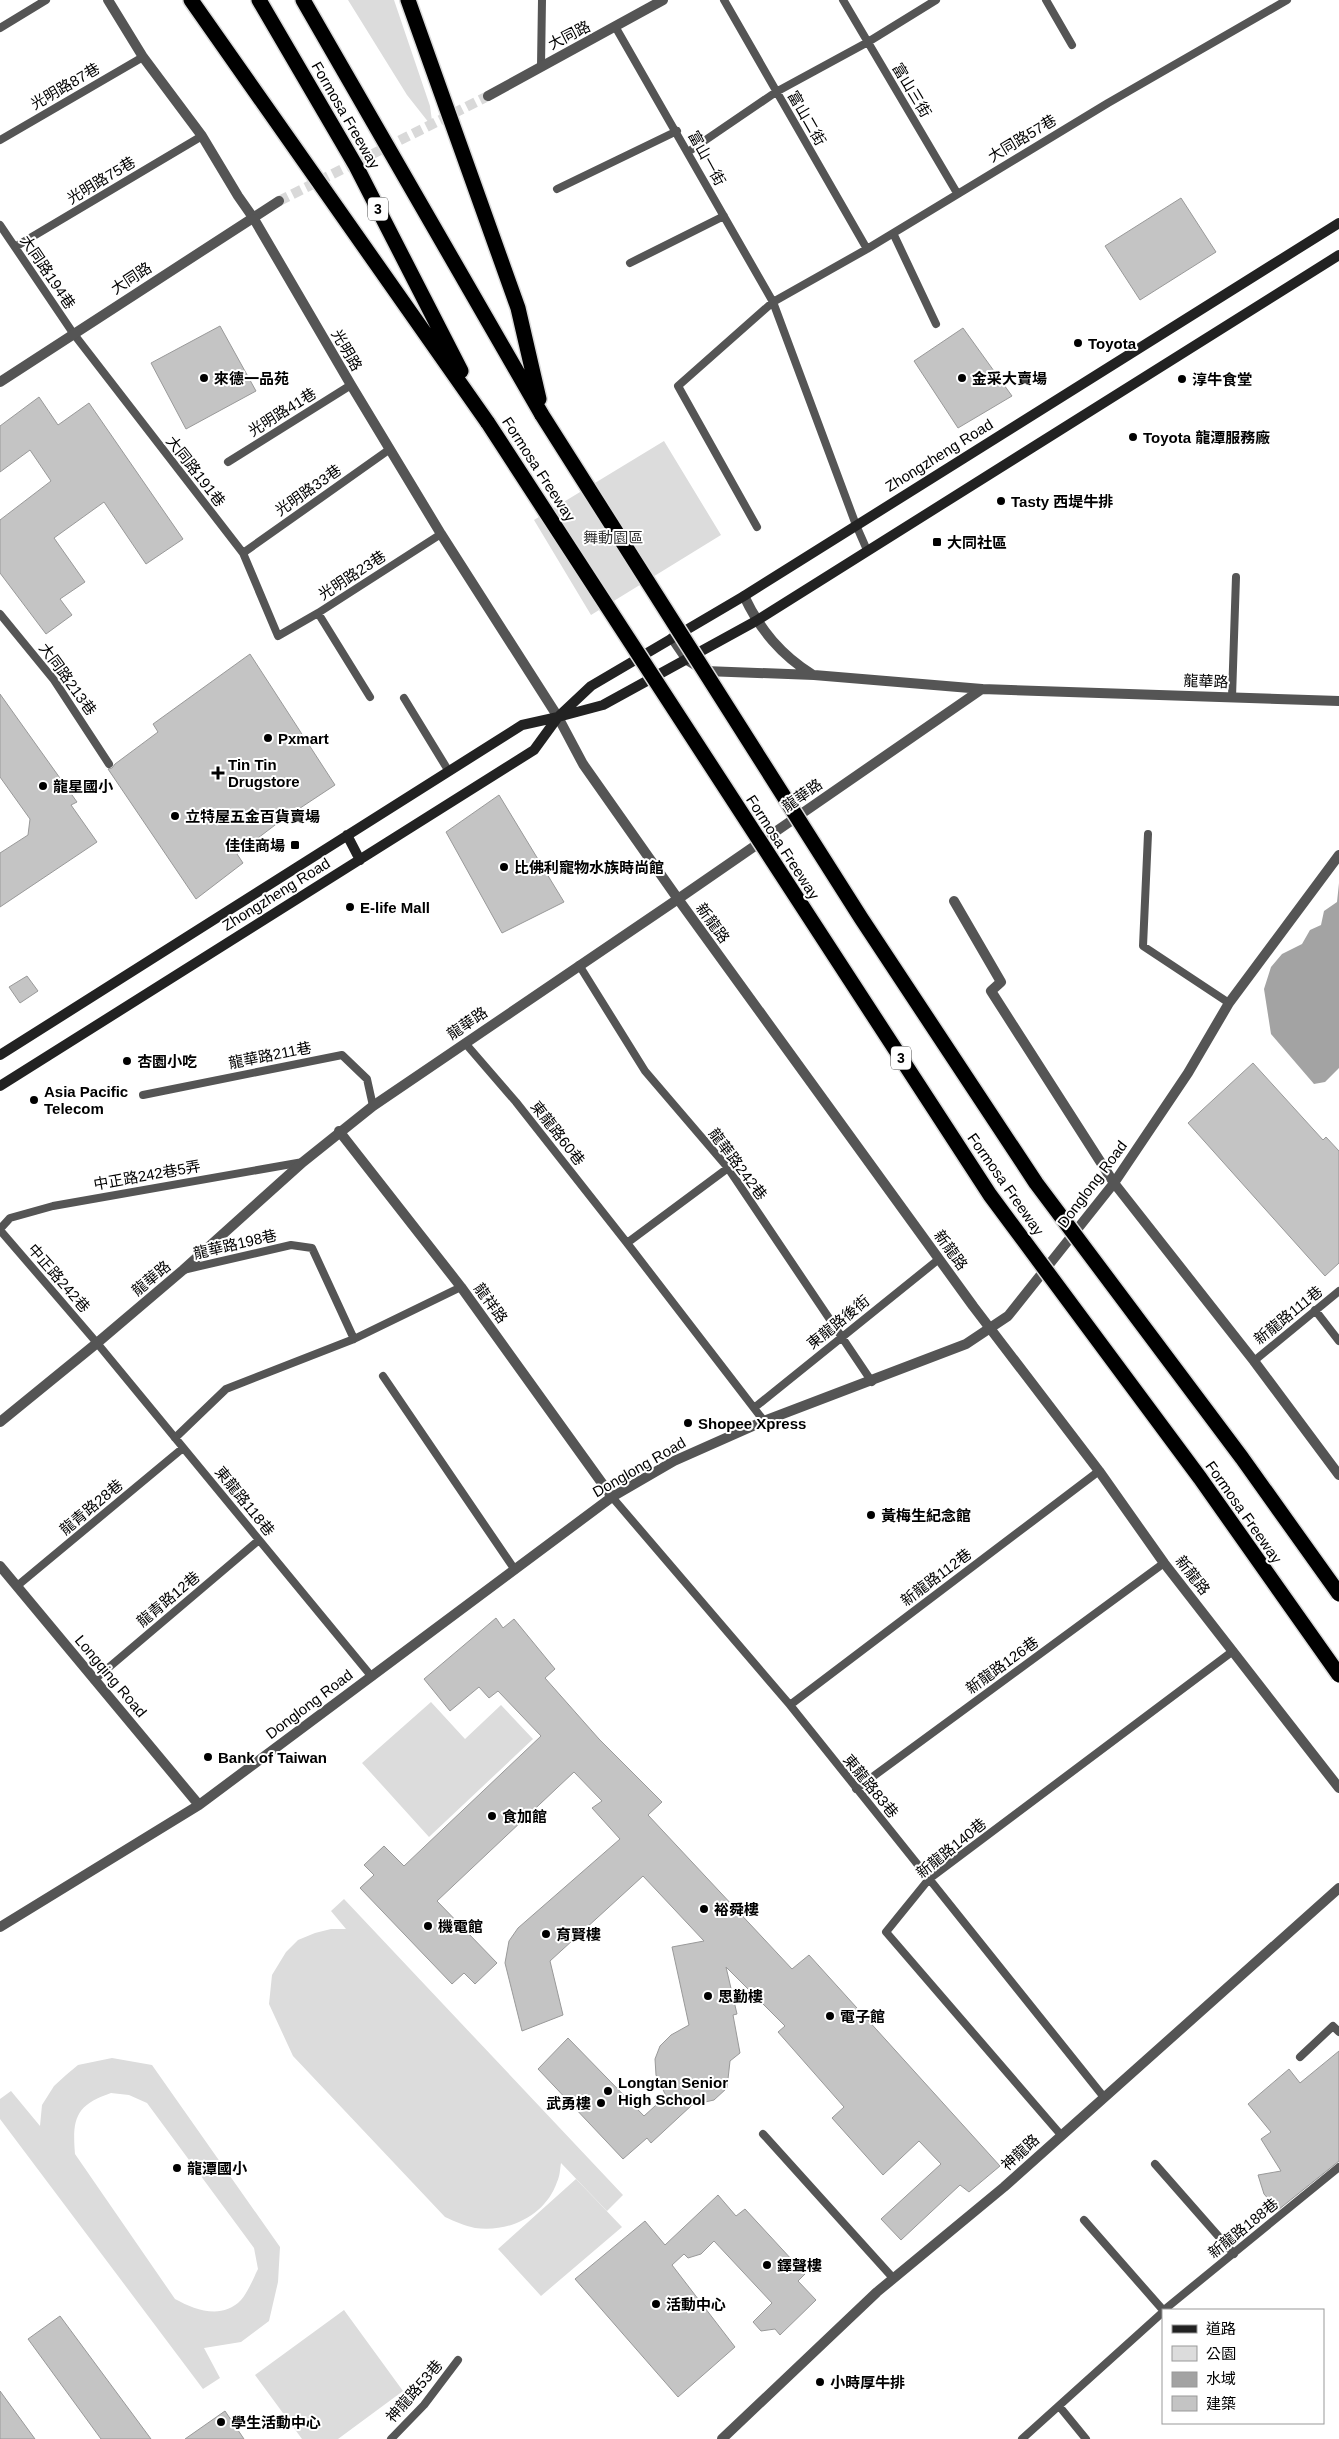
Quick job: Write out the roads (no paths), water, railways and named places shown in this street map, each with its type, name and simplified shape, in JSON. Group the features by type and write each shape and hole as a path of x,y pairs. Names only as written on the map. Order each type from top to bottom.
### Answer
{"highway":[{"path":"191,0 488,424"},
{"name":"Formosa Freeway","path":"259,0 356,166 488,424 990,1195 1200,1478 1339,1675"},
{"name":"Formosa Freeway","path":"303,0 542,415 861,918 1036,1183 1242,1458 1339,1594"},
{"path":"408,0 419,26 518,308 542,415"},
{"path":"414,0 419,26"}],"main road":[{"name":"Zhongzheng Road","path":"0,1086 534,750 558,717 591,686 744,596 1339,223"},
{"name":"Zhongzheng Road","path":"0,1055 448,770 522,726 603,705 756,621 1339,255"},
{"path":"347,835 360,860"}],"street":[{"name":"光明路","path":"108,0 143,57 202,136 254,219 351,386 441,534 558,717"},
{"name":"大同路","path":"488,96 541,66 616,28 663,0"},
{"name":"大同路","path":"0,382 279,201"},
{"name":"龍華路","path":"744,596 756,621 790,661 814,675"},
{"name":"龍華路","path":"672,638 687,660 705,671 814,675 982,689 1339,701"},
{"name":"龍華路","path":"1,1420 97,1343 183,1270 303,1162 373,1106 579,965 678,900 982,689"},
{"name":"新龍路","path":"558,717 583,764 678,900 939,1259 1099,1471 1164,1563 1339,1788"},
{"name":"Donglong Road","path":"0,1927 199,1805 612,1497 674,1461 764,1422 872,1382 966,1344 1008,1316 1114,1183 1188,1073 1229,1003 1339,855"},
{"path":"954,902 1001,982 991,991 1114,1183 1254,1361 1339,1475"},
{"name":"龍祥路","path":"340,1131 461,1287 612,1497"},
{"name":"Longqing Road","path":"0,1566 199,1805"},
{"name":"神龍路","path":"722,2439 893,2278 1004,2188 1103,2096 1339,1888"}],"lane":[{"path":"0,28 46,0"},
{"path":"541,66 542,0"},
{"name":"富山二街","path":"724,0 867,249"},
{"name":"富山三街","path":"843,0 957,193"},
{"path":"688,152 776,92 868,42 936,0"},
{"path":"1046,0 1072,45"},
{"name":"大同路57巷","path":"757,527 678,386 773,302 867,249 1108,103 1287,0"},
{"name":"富山一街","path":"616,28 677,131 773,302 867,550"},
{"name":"光明路87巷","path":"0,140 143,57"},
{"path":"557,189 677,131"},
{"name":"光明路75巷","path":"15,248 202,136"},
{"path":"630,263 724,216"},
{"name":"大同路194巷","path":"0,225 73,333"},
{"path":"893,233 936,324"},
{"name":"大同路191巷","path":"73,333 243,553 278,636"},
{"name":"光明路41巷","path":"228,462 351,386"},
{"name":"光明路33巷","path":"243,553 390,449"},
{"name":"光明路23巷","path":"278,636 318,613 441,534"},
{"path":"1232,697 1236,578"},
{"path":"318,613 370,697"},
{"name":"大同路213巷","path":"0,614 54,680 110,764"},
{"path":"404,698 448,770"},
{"path":"1148,834 1143,946 1229,1003"},
{"name":"龍華路242巷","path":"579,965 645,1071 728,1168 872,1382"},
{"name":"東龍路60巷","path":"465,1043 516,1102 764,1422"},
{"name":"龍華路211巷","path":"143,1095 342,1055 367,1079 373,1106"},
{"name":"中正路242巷5弄","path":"0,1229 10,1218 53,1206 303,1162"},
{"path":"627,1243 728,1168"},
{"name":"中正路242巷","path":"0,1229 97,1343"},
{"name":"龍華路198巷","path":"183,1270 291,1245 312,1248 354,1339"},
{"name":"東龍路後街","path":"754,1408 939,1259"},
{"path":"175,1438 226,1388 354,1339 461,1287"},
{"name":"新龍路111巷","path":"1254,1361 1339,1291"},
{"path":"1315,1310 1339,1341"},
{"name":"東龍路118巷","path":"97,1343 372,1677"},
{"path":"383,1376 515,1570"},
{"name":"龍青路28巷","path":"17,1586 183,1448"},
{"name":"新龍路112巷","path":"790,1705 1099,1471"},
{"name":"東龍路83巷","path":"612,1497 790,1705 1103,2096"},
{"name":"龍青路12巷","path":"94,1680 259,1540"},
{"name":"新龍路126巷","path":"856,1789 1164,1563"},
{"name":"新龍路140巷","path":"1061,2135 886,1932 929,1880 1233,1651"},
{"path":"1300,2057 1333,2026 1339,2032"},
{"path":"763,2134 893,2278"},
{"path":"1155,2164 1234,2254"},
{"name":"新龍路188巷","path":"1165,2309 1339,2167"},
{"path":"1084,2220 1162,2310"},
{"name":"新龍路188巷","path":"1022,2439 1162,2312"},
{"name":"神龍路53巷","path":"391,2439 424,2405 458,2360"},
{"path":"1059,2406 1086,2439"}],"water":[{"path":"1339,883 1339,1068 1325,1082 1314,1084 1271,1034 1264,989 1271,967 1282,954 1302,944 1310,930 1321,925 1324,911 1337,902"}],"tunnel":[{"path":"279,201 488,96"}],"place":[{"name":"Toyota","path":"1078,343"},
{"name":"來德一品苑","path":"204,378"},
{"name":"金采大賣場","path":"962,378"},
{"name":"淳牛食堂","path":"1182,379"},
{"name":"Toyota 龍潭服務廠","path":"1133,437"},
{"name":"Tasty 西堤牛排","path":"1001,501"},
{"name":"大同社區","path":"937,542"},
{"name":"Pxmart","path":"268,738"},
{"name":"Tin Tin Drugstore","path":"218,773"},
{"name":"龍星國小","path":"43,786"},
{"name":"立特屋五金百貨賣場","path":"175,816"},
{"name":"佳佳商場","path":"295,845"},
{"name":"比佛利寵物水族時尚館","path":"504,867"},
{"name":"E-life Mall","path":"350,907"},
{"name":"杏園小吃","path":"127,1061"},
{"name":"Asia Pacific Telecom","path":"34,1100"},
{"name":"Shopee Xpress","path":"688,1423"},
{"name":"黃梅生紀念館","path":"871,1515"},
{"name":"Bank of Taiwan","path":"208,1757"},
{"name":"食加館","path":"492,1816"},
{"name":"裕舜樓","path":"704,1909"},
{"name":"機電館","path":"428,1926"},
{"name":"育賢樓","path":"546,1934"},
{"name":"思勤樓","path":"708,1996"},
{"name":"電子館","path":"830,2016"},
{"name":"Longtan Senior High School","path":"608,2091"},
{"name":"武勇樓","path":"601,2103"},
{"name":"龍潭國小","path":"177,2168"},
{"name":"鐸聲樓","path":"767,2265"},
{"name":"活動中心","path":"656,2304"},
{"name":"小時厚牛排","path":"820,2382"},
{"name":"學生活動中心","path":"221,2422"}],"park label":[{"name":"舞動園區","path":"613,537"}]}
